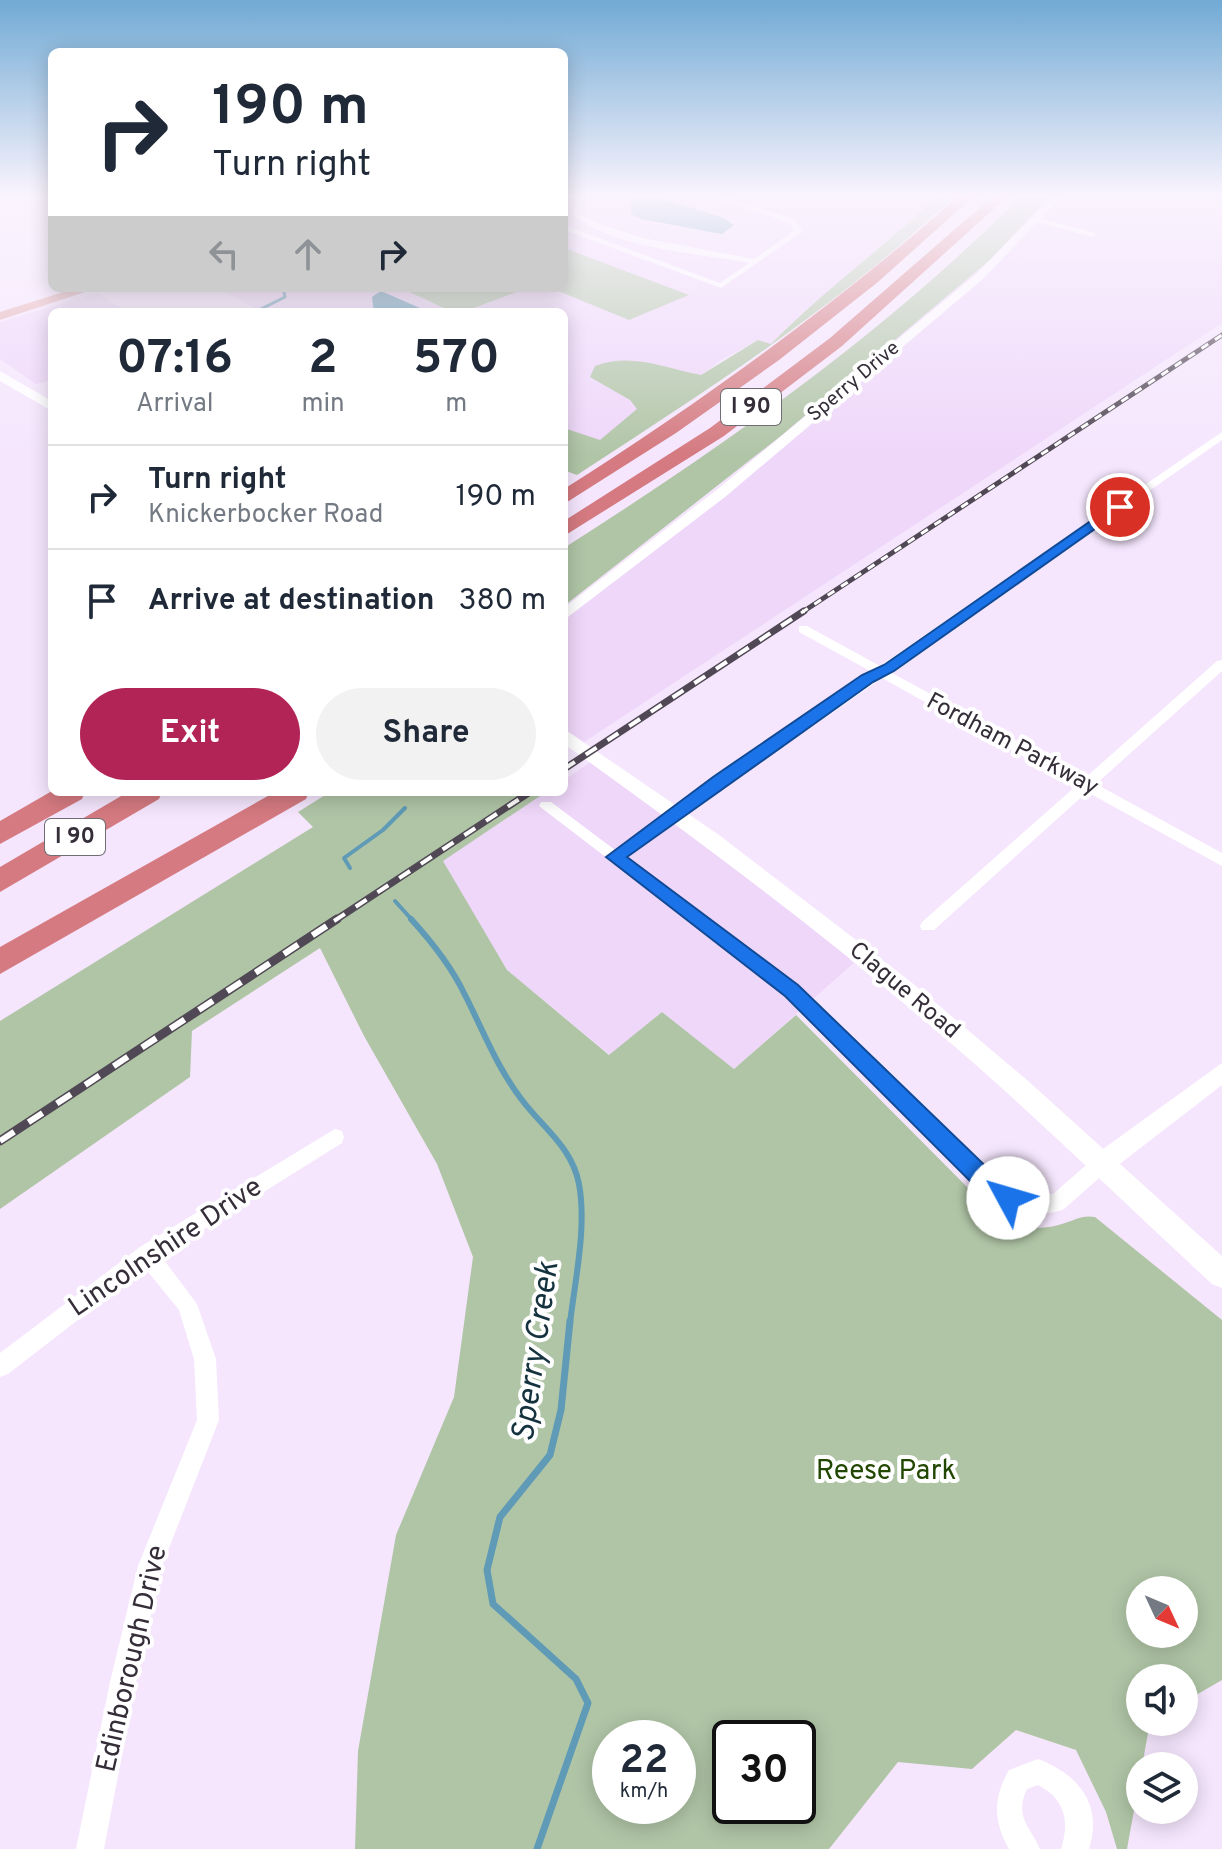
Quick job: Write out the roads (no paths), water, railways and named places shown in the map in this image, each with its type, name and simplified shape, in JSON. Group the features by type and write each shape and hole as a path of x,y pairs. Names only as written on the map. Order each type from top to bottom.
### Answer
{"highway":[{"name":"I 90","path":"568,495 702,406 867,282"},
{"name":"I 90","path":"568,527 717,432 836,342 903,282"},
{"name":"I 90","path":"0,834 65,796"},
{"name":"I 90","path":"0,881 142,796"},
{"path":"0,962 289,796"}],"main road":[{"path":"0,316 77,292"},
{"path":"0,375 48,405"},
{"name":"Clague Road","path":"568,738 720,844 952,1029 1222,1274"}],"street":[{"name":"Sperry Drive","path":"568,612 744,474 973,282"},
{"path":"615,857 1222,435"},
{"name":"Fordham Parkway","path":"803,629 1222,860"},
{"path":"928,926 1222,664"},
{"path":"546,806 792,990 995,1190 1023,1203 1057,1203 1100,1165 1222,1072"},
{"name":"Lincolnshire Drive","path":"0,1366 147,1254 335,1137"},
{"name":"Edinborough Drive","path":"90,1849 150,1566 208,1420 205,1359 187,1304 147,1254"},
{"path":"1026,1849 1014,1831 1008,1802 1018,1779 1038,1772 1050,1775 1071,1795 1081,1823 1075,1849"}],"water":[{"path":"383,292 420,308 373,308 372,297"}],"waterway":[{"name":"Sperry Creek","path":"263,308 285,297 284,292"},
{"path":"350,868 344,858 383,830 405,808"},
{"name":"Sperry Creek","path":"395,901 413,921"},
{"name":"Sperry Creek","path":"411,919 453,973 513,1087 556,1139 575,1171 582,1218 570,1323"},
{"name":"Sperry Creek","path":"537,1849 588,1703 576,1679 493,1604 487,1570 500,1517 550,1455 561,1410 570,1321"}],"railway":[{"path":"801,613 1222,335"},
{"path":"568,766 804,611"},
{"path":"334,921 524,796"},
{"path":"0,1141 337,919"}],"park label":[{"name":"Reese Park","path":"886,1472"}]}
